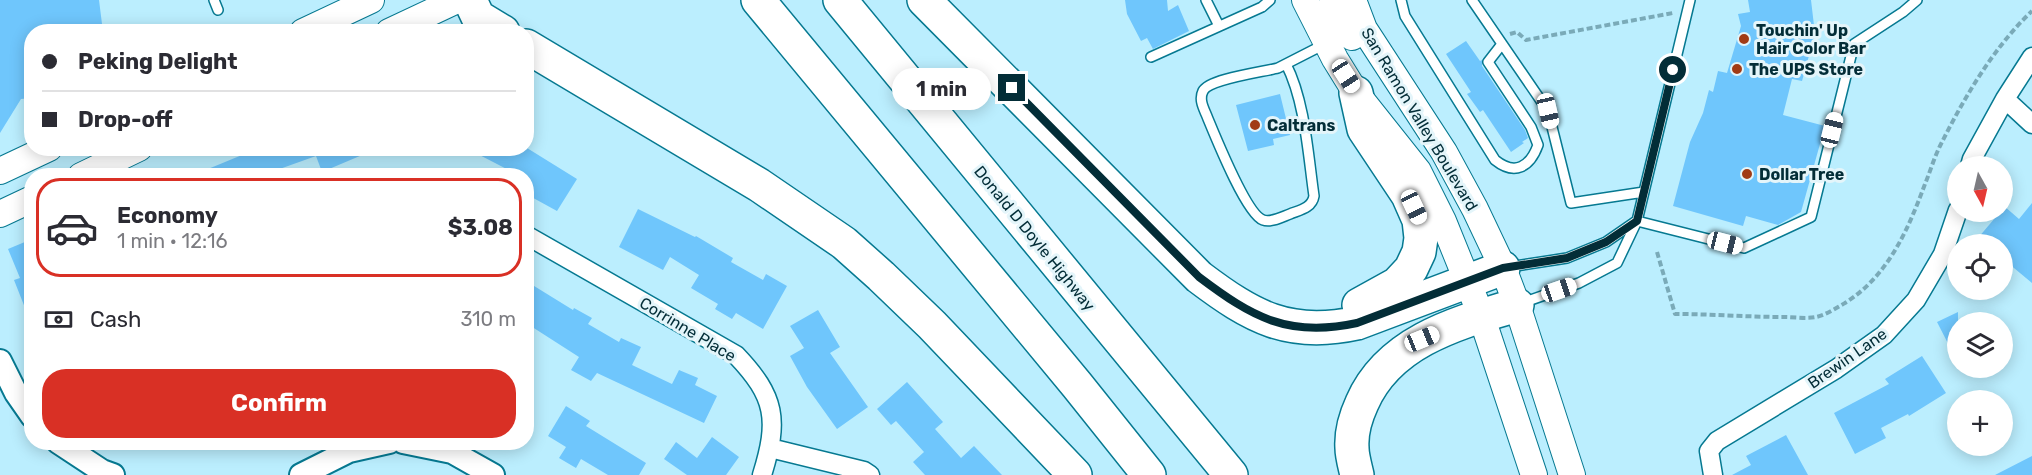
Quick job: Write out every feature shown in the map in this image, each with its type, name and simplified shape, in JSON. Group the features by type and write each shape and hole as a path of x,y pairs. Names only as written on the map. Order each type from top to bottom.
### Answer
{"highway":[{"path":"470,0 478,17 490,24"},
{"path":"758,0 1149,475"},
{"name":"Donald D Doyle Highway","path":"840,0 1231,475"},
{"path":"924,0 1199,277 1232,302 1273,323 1315,329 1335,328 1357,323 1503,268"},
{"path":"534,51 759,185 843,243 932,326 1075,475"},
{"path":"1315,329 1397,284 1412,269 1419,252 1421,238 1419,220 1408,195 1364,129 1356,93"},
{"path":"1357,475 1352,448 1356,415 1370,384 1384,366 1422,339 1481,315 1517,305"}],"main road":[{"path":"320,24 371,0"},
{"path":"406,24 457,0"},
{"name":"San Ramon Valley Boulevard","path":"1305,0 1356,93 1418,171 1443,221 1481,315 1534,475"},
{"path":"1333,0 1364,59 1372,66 1390,70"},
{"name":"San Ramon Valley Boulevard","path":"1353,0 1364,29 1444,152 1503,268 1572,475"},
{"path":"0,171 32,156"},
{"path":"98,168 122,156"},
{"path":"0,214 24,203"}],"street":[{"path":"1974,156 2005,99 2032,57"},
{"path":"2005,99 2032,124"},
{"name":"Brewin Lane","path":"1713,475 1709,451 1717,441 1836,369 1884,335 1916,300 1943,254 1954,222"},
{"name":"Corrinne Place","path":"534,240 736,355 755,375 768,398 773,420 770,448 762,475"},
{"path":"0,361 24,404"},
{"path":"770,448 864,471 870,475"},
{"path":"70,450 105,474"},
{"path":"301,475 353,450"},
{"path":"442,450 452,452 493,475"}],"lane":[{"path":"214,0 218,9"},
{"path":"1206,0 1219,26"},
{"path":"1401,0 1405,16 1495,160 1505,168 1522,167 1529,162 1538,145 1531,127 1488,62 1500,40"},
{"path":"1473,0 1548,111 1571,203 1644,192"},
{"path":"1517,305 1579,283 1617,263 1637,221 1690,0"},
{"path":"1503,268 1567,258 1606,242 1637,221 1744,248 1811,217 1854,44 1903,12 1917,0"},
{"path":"1151,57 1219,26 1264,2"},
{"path":"1286,64 1293,78 1299,100 1314,196 1313,202 1308,207 1265,221 1260,219 1247,204 1206,114 1201,94 1210,84 1278,69 1286,64 1327,43"}],"path":[{"path":"1657,252 1675,314 1720,314 1740,318 1816,317 1834,310 1855,297 1870,283 1904,236 1939,148 1964,103 2013,29 2032,11"},
{"path":"1500,40 1517,32 1526,40 1673,13 1686,16"}],"building":[{"path":"0,0 99,0 102,24 24,24 24,99 21,99 0,133"},
{"path":"1125,0 1167,0 1168,11 1178,5 1189,31 1153,49 1147,38 1141,41 1127,14"},
{"path":"1748,0 1811,0 1815,34 1802,81 1792,79 1783,115 1825,126 1801,212 1778,225 1746,216 1743,226 1673,206 1690,142 1703,113 1709,90 1713,92 1718,71 1727,73 1741,26 1738,14 1750,12"},
{"path":"1466,41 1480,61 1482,60 1482,66 1525,130 1528,138 1511,152 1483,110 1480,112 1467,94 1471,92 1446,54"},
{"name":"Caltrans","path":"1280,94 1290,135 1273,139 1274,145 1248,151 1236,105"},
{"path":"534,152 577,179 557,211 534,198 534,168 505,168 481,156 534,156"},
{"path":"240,156 316,156 282,168 210,168"},
{"path":"316,156 360,156 331,168 320,168"},
{"path":"2032,203 2032,283 2013,267 2013,234 1981,234 1992,222 2013,222 2013,214 2019,219"},
{"path":"638,209 696,236 733,258 731,262 763,280 766,274 787,286 763,329 736,313 732,319 715,309 718,304 691,288 699,275 670,257 663,270 619,247"},
{"path":"24,242 24,305 14,280 20,278 8,249"},
{"path":"534,286 573,310 574,308 592,318 588,324 619,342 621,338 641,347 632,365 672,384 679,370 698,378 695,385 717,396 704,423 597,373 591,381 571,370 579,357 534,328"},
{"path":"818,310 840,347 830,353 868,407 837,429 807,387 790,356 804,348 790,326"},
{"path":"1947,317 1947,342 1937,322"},
{"path":"1922,356 1946,393 1909,416 1908,414 1881,428 1886,438 1855,454 1834,413 1889,384 1885,379"},
{"path":"907,382 943,422 935,429 961,458 974,446 1002,475 925,475 913,462 924,452 896,421 891,425 877,409"},
{"path":"566,406 590,421 586,426 646,463 639,475 608,475 581,459 576,468 559,458 566,447 548,436"},
{"path":"1786,435 1808,475 1732,475 1751,465 1746,456"},
{"path":"712,437 739,457 726,475 687,475 664,459 676,442 697,458"},
{"path":"2032,456 2032,475 1995,475"}],"place":[{"name":"Touchin' Up Hair Color Bar","path":"1744,39"},
{"name":"The UPS Store","path":"1737,69"},
{"name":"Caltrans","path":"1255,125"},
{"name":"Dollar Tree","path":"1747,174"}],"route":[{"path":"1012,88 1199,277 1232,302 1273,323 1315,329 1335,328 1357,323 1503,268 1567,258 1606,242 1637,221 1673,70"}]}
